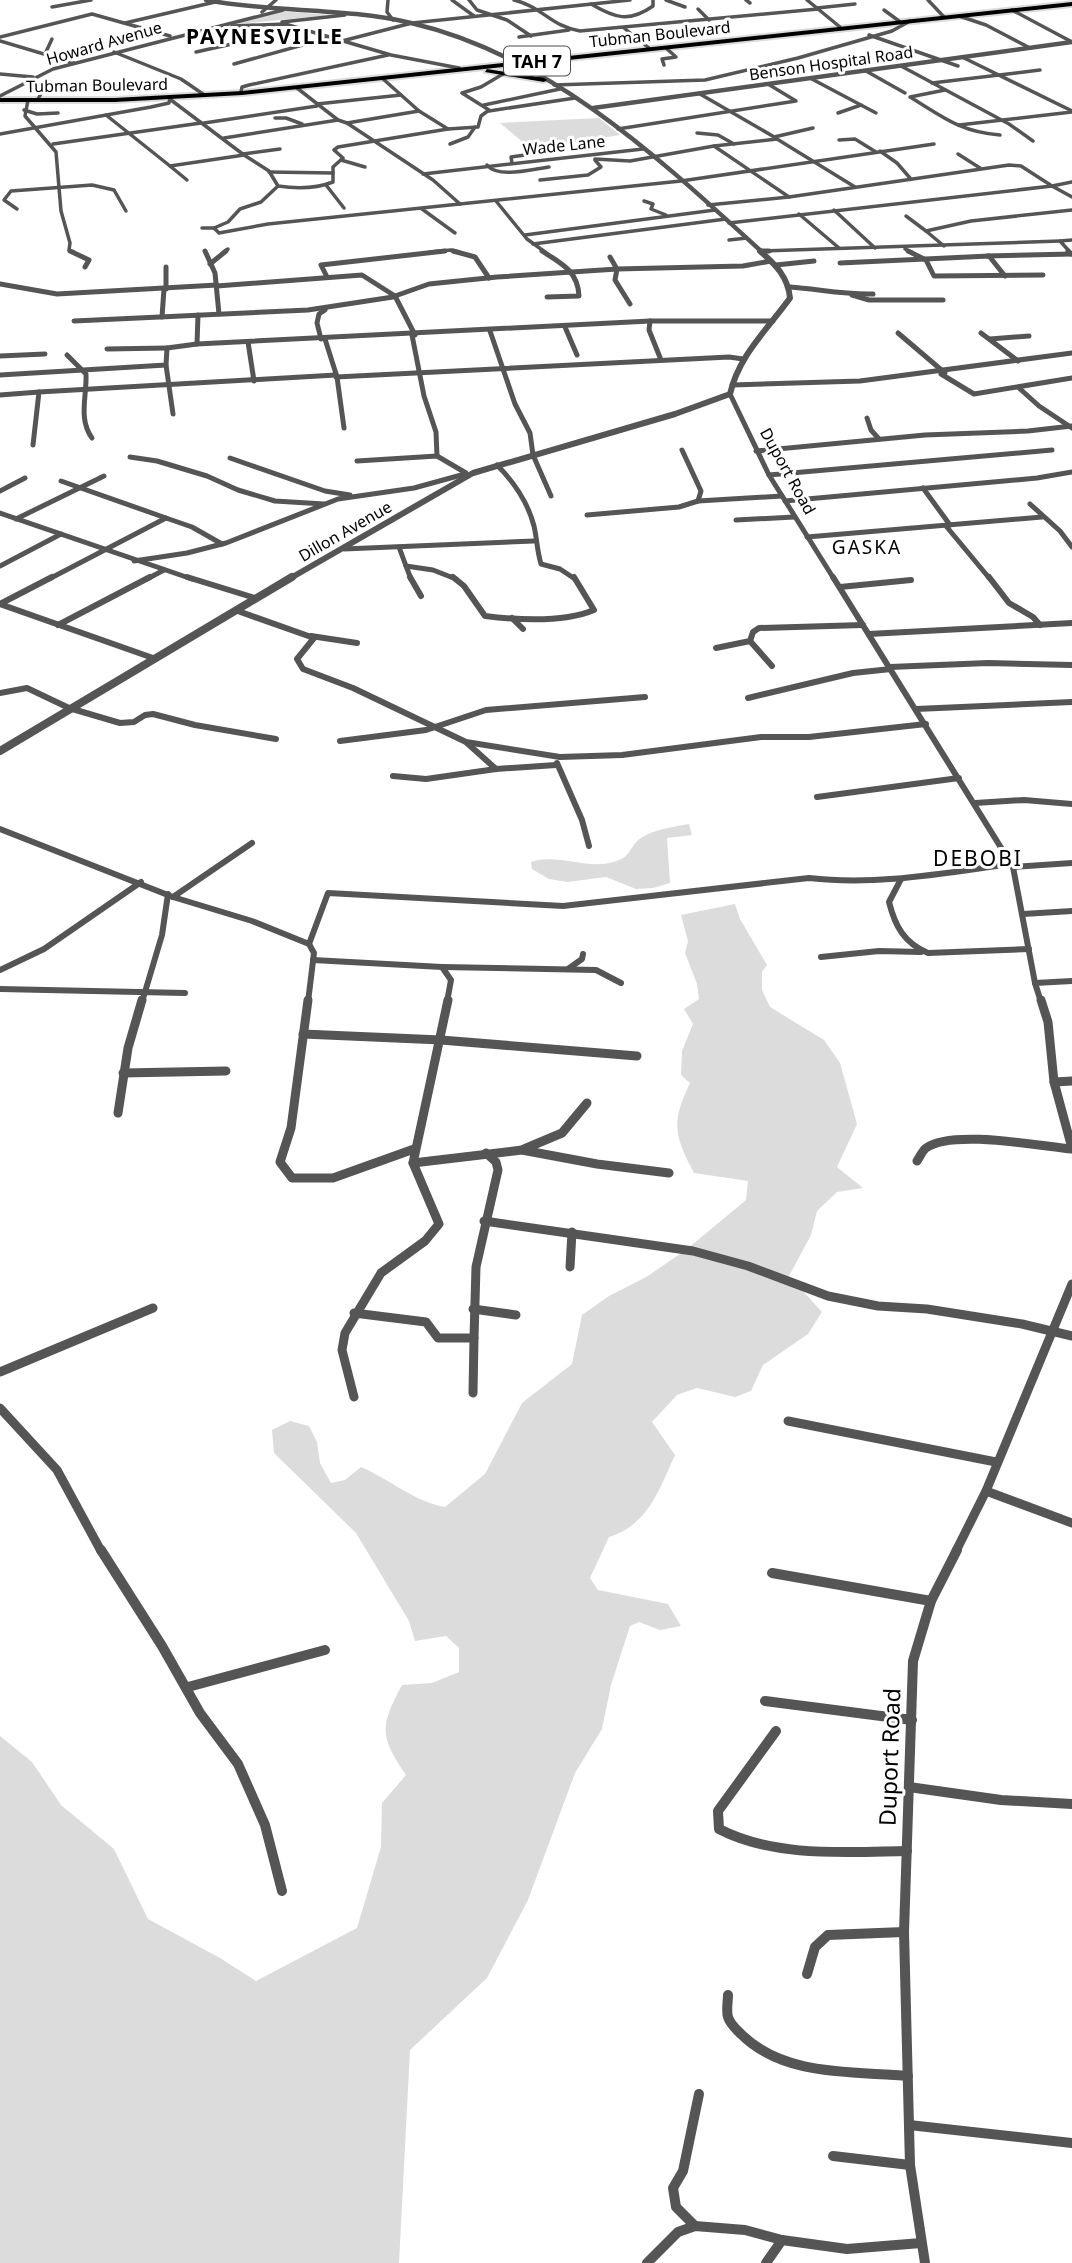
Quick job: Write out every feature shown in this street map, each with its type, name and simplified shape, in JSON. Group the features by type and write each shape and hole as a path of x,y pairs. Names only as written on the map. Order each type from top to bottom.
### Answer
{"highway":[{"name":"Tubman Boulevard","path":"0,98 170,99 297,88 1072,3"},
{"name":"Tubman Boulevard","path":"0,98 241,92 1072,3"},
{"path":"472,69 544,80"}],"street":[{"path":"52,7 91,0"},
{"path":"206,0 261,11 283,10 412,23 447,33 516,62 593,108 728,221 774,263 790,287 790,298 743,359 730,394"},
{"path":"261,11 276,0"},
{"path":"387,0 387,12 393,20"},
{"path":"452,0 474,16"},
{"path":"469,0 477,10 507,20 531,36"},
{"path":"514,0 530,4 569,30"},
{"path":"571,0 576,5"},
{"path":"342,41 412,23 630,0"},
{"path":"591,4 613,18 621,19 647,13 653,6 653,0"},
{"path":"666,0 685,7"},
{"path":"807,0 840,27"},
{"path":"928,0 944,17"},
{"path":"122,23 215,2"},
{"path":"520,37 556,34 569,30 624,28 855,4"},
{"path":"698,9 709,20"},
{"path":"884,10 900,20"},
{"path":"1012,10 1072,42"},
{"name":"Howard Avenue","path":"0,98 33,77 74,62 261,11"},
{"path":"0,39 87,15 173,37"},
{"path":"211,26 345,15"},
{"path":"959,16 978,20 1030,48"},
{"path":"554,85 705,80 798,58 869,35 892,31 910,21"},
{"path":"268,23 285,24 391,55 458,68"},
{"path":"624,28 649,48"},
{"path":"556,34 563,38"},
{"path":"869,35 958,66"},
{"path":"234,64 331,37"},
{"path":"0,39 74,62"},
{"path":"45,54 52,40"},
{"path":"196,51 241,42"},
{"name":"Benson Hospital Road","path":"593,108 1072,42"},
{"path":"664,65 662,59 676,57 666,48"},
{"path":"114,52 181,79 203,94"},
{"path":"241,92 242,87 261,82 391,55"},
{"path":"962,57 1072,112"},
{"path":"901,66 1020,130 1033,141"},
{"path":"932,83 1040,70"},
{"path":"866,71 905,93"},
{"path":"0,74 33,77"},
{"path":"489,111 484,105 463,94 464,91 481,88 503,74"},
{"path":"382,78 419,111 448,129"},
{"path":"810,78 876,113"},
{"path":"38,99 47,83"},
{"path":"618,130 796,101 768,84"},
{"path":"297,88 338,120 347,123 423,174 460,204"},
{"path":"484,105 560,89"},
{"path":"945,90 910,97 974,133 1000,135"},
{"path":"700,94 855,187"},
{"path":"53,144 401,95"},
{"path":"450,144 468,137 480,124 481,116 489,111 575,98"},
{"path":"0,134 151,107 170,99 270,172 276,178 278,186"},
{"path":"28,100 24,110 26,120 53,144 59,169 62,230 70,243 69,250 89,260 85,267"},
{"path":"57,123 60,100"},
{"path":"838,113 861,105"},
{"path":"24,110 37,114 58,113"},
{"path":"347,123 419,111"},
{"path":"959,125 1072,112"},
{"path":"106,116 187,180"},
{"path":"275,118 286,118 307,125"},
{"path":"224,138 338,120"},
{"path":"278,186 300,189 326,185 333,181 334,165 343,156 334,150 338,147 475,127"},
{"path":"595,157 624,162 775,138 813,128"},
{"path":"697,133 718,135 734,144"},
{"path":"839,140 853,138 897,163 910,178"},
{"path":"214,228 219,233 268,224 681,181 934,144"},
{"path":"714,146 789,197"},
{"path":"170,166 280,149"},
{"name":"Wade Lane","path":"487,165 595,157 643,149"},
{"path":"512,163 512,157 539,153"},
{"path":"958,154 981,168"},
{"path":"540,180 590,174 600,167 595,157"},
{"path":"341,160 365,167"},
{"path":"423,174 487,165 491,170 500,172 549,167"},
{"path":"708,205 789,197 1017,165 1072,197"},
{"path":"270,172 333,173"},
{"path":"533,244 1072,182"},
{"path":"0,191 92,185 114,190 126,211"},
{"path":"326,185 345,208"},
{"path":"202,228 214,228 228,222 240,209 261,202 278,186"},
{"path":"11,191 4,200 17,209"},
{"path":"496,201 533,244 574,273 580,285 579,296 547,297"},
{"path":"644,201 653,204 648,209 668,216"},
{"path":"422,209 455,233"},
{"path":"525,235 715,210"},
{"path":"834,210 875,248"},
{"path":"926,231 971,220 1072,210"},
{"path":"799,214 839,248"},
{"path":"906,216 944,246"},
{"path":"729,240 747,239"},
{"path":"760,251 1072,240"},
{"path":"1060,241 1072,254"},
{"path":"974,245 989,256 1005,276"},
{"path":"903,247 926,260 934,276 1043,275"},
{"path":"210,264 228,250"},
{"path":"321,265 450,250 475,257 489,278"},
{"path":"205,251 217,286 219,314"},
{"path":"840,263 1072,254"},
{"path":"314,256 327,277"},
{"path":"610,257 617,269 615,280 630,304"},
{"path":"74,321 327,308 394,296 429,284 489,278 617,269 743,267 814,261"},
{"path":"162,317 166,267"},
{"path":"0,284 57,294 362,275 394,296 402,306 414,335 420,372 436,432 437,456"},
{"path":"790,287 823,289 869,300 943,300"},
{"path":"852,295 873,294"},
{"path":"327,308 319,314 317,323 332,355 342,407 341,423 344,428"},
{"path":"197,344 198,315"},
{"path":"107,349 650,321 773,321"},
{"path":"650,321 649,330 661,360"},
{"path":"565,327 577,355"},
{"path":"490,331 515,404 530,433 533,455 551,496"},
{"path":"981,332 1018,361"},
{"path":"898,333 943,374 974,394 1072,379"},
{"path":"990,339 1030,336"},
{"path":"248,342 254,380"},
{"path":"167,348 166,365 173,414"},
{"path":"0,356 45,351 42,371"},
{"path":"732,385 852,383 943,374 1072,353"},
{"path":"67,355 84,369 87,379 84,403 86,432 92,438"},
{"path":"0,395 661,360 729,357 743,359"},
{"path":"0,375 166,365"},
{"path":"1019,387 1039,406 1071,427"},
{"path":"33,445 40,393"},
{"name":"Dillon Avenue","path":"0,751 469,473 675,414 730,394"},
{"name":"Duport Road","path":"730,394 756,451 794,517 1012,865 1035,984 1048,1022 1054,1082 1072,1149"},
{"path":"867,418 871,430 879,439"},
{"path":"756,451 879,439 1071,427"},
{"path":"682,450 701,491 698,501"},
{"path":"769,475 1052,450"},
{"path":"357,461 437,456 469,473"},
{"path":"130,457 157,461 275,501 324,504"},
{"path":"230,458 325,491 357,495"},
{"path":"406,566 447,571 469,592 477,610 485,617 562,617 583,615 594,610 576,578 564,570 541,565 534,541 535,531 520,494 510,476 497,465"},
{"path":"587,515 679,507 698,501 923,488 1037,478 1072,472"},
{"path":"134,561 173,557 222,544 324,504 357,495 407,489 469,473"},
{"path":"16,519 104,476"},
{"path":"0,491 25,478"},
{"path":"61,481 192,527 222,544"},
{"path":"923,488 948,526 1009,603 1033,617 1040,625"},
{"path":"1030,504 1060,531 1072,547"},
{"path":"0,513 134,561 255,598"},
{"path":"736,520 794,517"},
{"path":"807,537 1042,517"},
{"path":"0,604 166,518"},
{"path":"0,566 61,534"},
{"path":"344,549 534,541"},
{"path":"399,547 414,587 421,596"},
{"path":"58,625 164,570"},
{"path":"839,587 911,580"},
{"path":"0,604 153,658"},
{"path":"234,610 311,636 357,643"},
{"path":"512,618 523,629"},
{"path":"869,634 1072,623"},
{"path":"750,641 753,632 759,628 863,625"},
{"path":"311,636 315,639 297,659 303,669 353,688 466,742 496,769"},
{"path":"716,648 750,641"},
{"path":"750,641 772,666"},
{"path":"748,698 853,673 890,668 988,663 1072,666"},
{"path":"0,693 27,688 69,708 120,723 137,722 145,715 153,714 195,725 276,739"},
{"path":"340,741 437,728 486,710 645,697"},
{"path":"916,709 1072,702"},
{"path":"466,742 560,757 622,755 761,737 809,737 926,724"},
{"path":"0,744 9,746"},
{"path":"556,765 560,757"},
{"path":"393,776 426,779 496,769 556,765"},
{"path":"556,765 582,820 589,846"},
{"path":"817,797 959,778"},
{"path":"975,803 1011,799 1055,800 1072,804"},
{"path":"0,829 171,895 309,944 314,954 291,1128 280,1162 292,1178 332,1178 414,1149"},
{"path":"118,1114 123,1073 171,895 253,843"},
{"path":"309,944 328,893 556,906 660,892 809,878 845,882 901,879 1012,865 1072,863"},
{"path":"901,879 889,902 894,921 908,944 928,953"},
{"path":"0,970 44,949 141,883"},
{"path":"1023,914 1072,911"},
{"path":"821,957 879,951 928,953 1029,949"},
{"path":"568,970 582,959 583,954"},
{"path":"313,960 442,967 596,970 621,983"},
{"path":"354,1397 346,1373 342,1341 354,1313 381,1273 425,1241 439,1224 413,1163 414,1149 441,1040 451,980 442,967"},
{"path":"1035,984 1072,981"},
{"path":"0,989 185,993"},
{"path":"303,1034 441,1040 637,1056"},
{"path":"123,1073 226,1071"},
{"path":"1054,1082 1072,1081"},
{"path":"521,1150 562,1133 587,1103"},
{"path":"916,1161 928,1147 951,1139 1072,1149"},
{"path":"413,1163 521,1150 597,1164 669,1173"},
{"path":"473,1393 475,1267 498,1170 496,1162 486,1153"},
{"path":"484,1221 693,1251 748,1266 828,1296 927,1309 1052,1330 1072,1336"},
{"path":"570,1267 572,1232"},
{"name":"Duport Road","path":"925,2263 910,2165 904,1932 914,1661 931,1601 986,1491 1072,1284"},
{"path":"0,1372 153,1308"},
{"path":"473,1310 516,1315"},
{"path":"354,1313 426,1322 438,1338 474,1338"},
{"path":"0,1408 57,1470 93,1539 188,1688 200,1713 238,1765 265,1825 282,1891"},
{"path":"788,1421 996,1462"},
{"path":"986,1491 1072,1523"},
{"path":"772,1573 931,1601"},
{"path":"188,1688 325,1650"},
{"path":"765,1701 912,1720"},
{"path":"776,1731 718,1811 719,1829 727,1836 801,1849 906,1850"},
{"path":"909,1787 1001,1800 1072,1804"},
{"path":"807,1974 815,1947 828,1935 904,1932"},
{"path":"727,1995 728,2018 743,2038 767,2054 788,2063 810,2067 908,2076"},
{"path":"695,2226 676,2207 673,2188 683,2171 699,2094"},
{"path":"909,2125 1072,2143"},
{"path":"833,2156 910,2165"},
{"path":"647,2263 678,2232 695,2226 745,2230 782,2240 846,2249 921,2243"},
{"path":"766,2263 782,2240"}],"shaded area":[{"path":"279,11 332,15 216,26"},
{"path":"599,118 620,135 531,149 500,123"},
{"path":"689,824 692,835 667,838 670,883 653,888 636,889 606,877 567,882 549,879 532,869 531,862 551,859 593,864 613,862 627,855 637,841 646,835"},
{"path":"735,904 740,919 767,965 762,972 762,990 770,1007 824,1040 840,1063 857,1124 837,1167 863,1188 837,1192 817,1211 811,1235 789,1276 822,1312 808,1334 763,1365 751,1391 735,1397 697,1388 677,1395 652,1422 675,1455 651,1505 634,1524 609,1537 590,1578 598,1590 668,1604 681,1626 660,1630 639,1622 630,1626 611,1685 602,1729 575,1773 528,1900 487,1978 410,2050 399,2263 0,2263 0,1736 32,1762 61,1805 114,1849 148,1919 256,1981 357,1928 381,1847 382,1803 406,1775 387,1740 386,1721 402,1685 432,1683 459,1672 459,1648 446,1636 415,1641 409,1621 356,1533 274,1453 272,1430 290,1421 309,1426 317,1442 320,1463 331,1483 345,1480 361,1467 423,1500 445,1507 485,1474 522,1403 572,1364 582,1315 609,1296 648,1276 687,1249 746,1200 748,1181 694,1173 682,1149 677,1129 680,1109 690,1083 681,1075 682,1051 693,1024 684,1009 699,999 697,984 685,953 688,941 681,915"}],"district":[{"name":"PAYNESVILLE","path":"265,36"},
{"name":"GASKA","path":"867,547"},
{"name":"DEBOBI","path":"978,858"}]}
